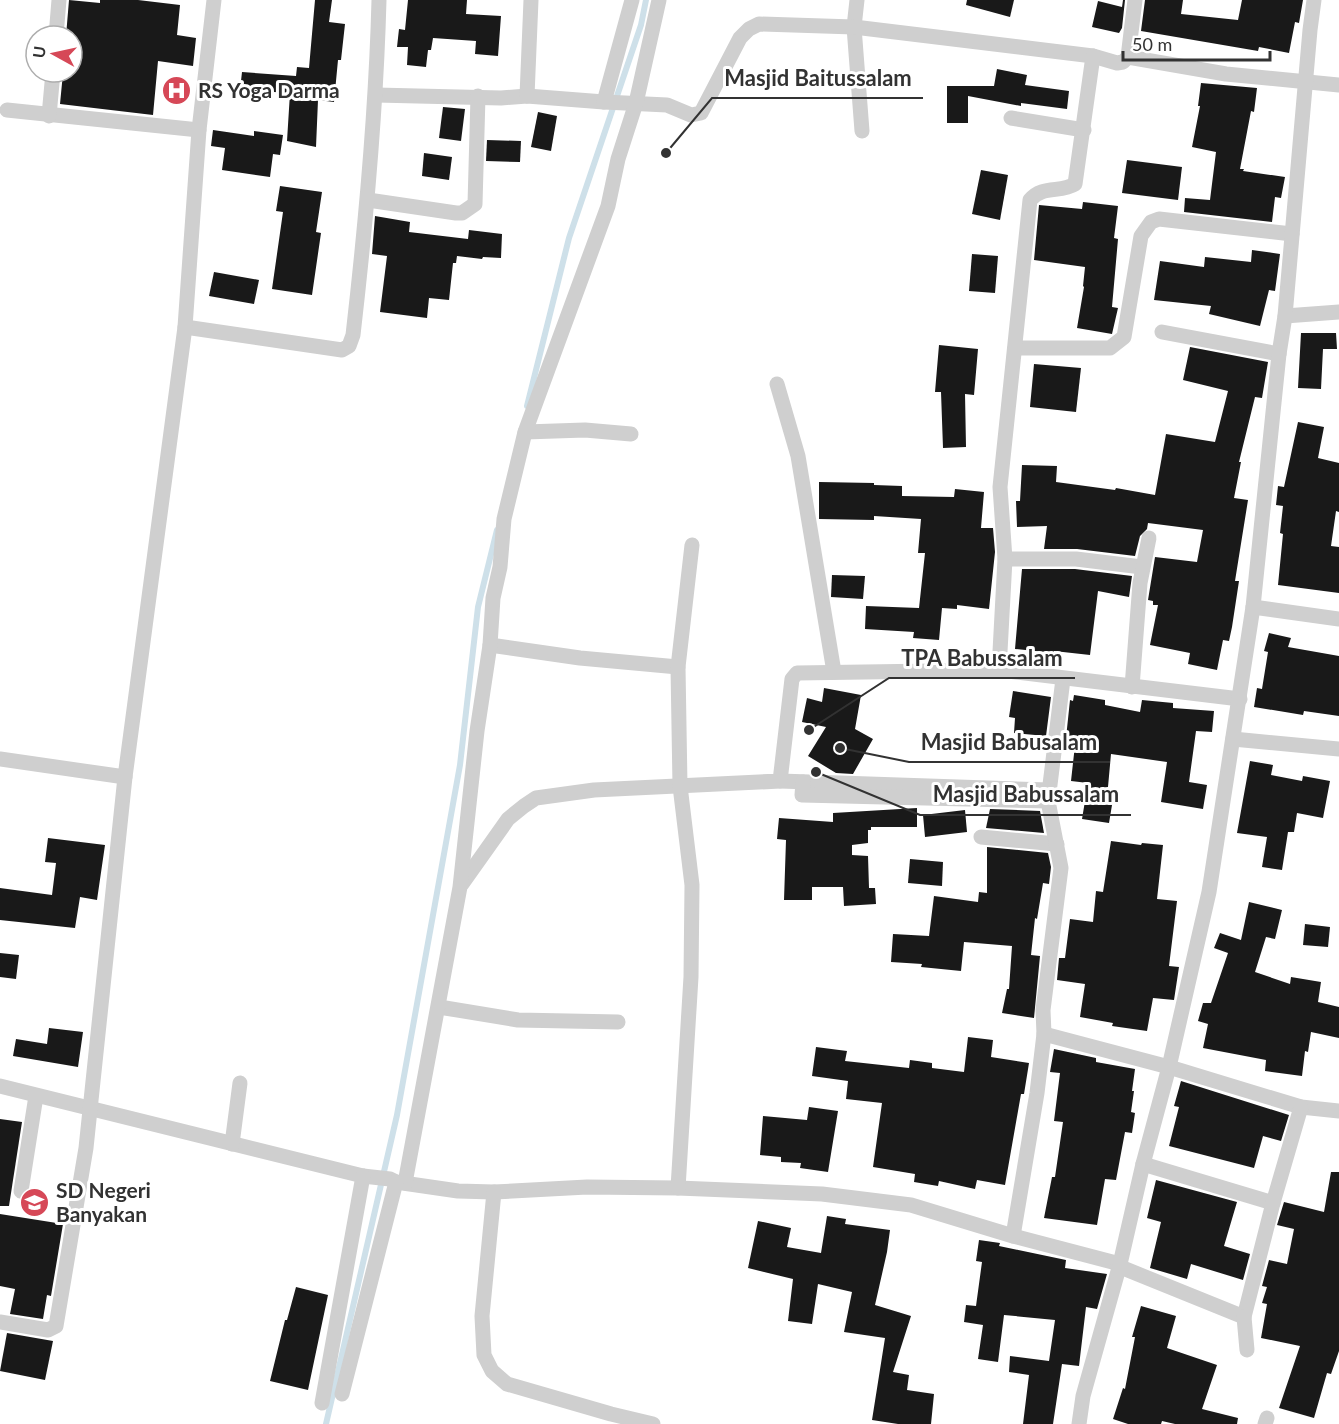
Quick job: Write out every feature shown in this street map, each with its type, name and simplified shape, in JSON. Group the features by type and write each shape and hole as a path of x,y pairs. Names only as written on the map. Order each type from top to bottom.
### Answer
{"street":[{"path":"57,24 59,0"},
{"path":"0,1322 48,1330 56,1326 86,1148 125,777 185,327 200,130 214,0"},
{"path":"185,327 342,350 349,346 353,335 368,200 376,96 379,0"},
{"path":"527,96 531,0"},
{"path":"322,1403 386,1180 419,1100 439,1007 460,886 504,519 525,432 608,206 618,159 620,103 632,0"},
{"path":"620,103 659,0"},
{"path":"857,0 854,27 862,131"},
{"path":"376,96 501,98 527,96 667,105 691,115 701,114 740,38 748,28 759,24 854,27 1093,57 1117,63 1123,62 1128,57 1136,0"},
{"path":"1078,1424 1083,1396 1169,1067 1209,892 1253,608 1286,316 1314,0"},
{"path":"999,670 1005,559 1000,487 1030,200 1041,191 1075,184 1093,57"},
{"path":"1128,57 1226,74 1339,85"},
{"path":"49,116 52,84"},
{"path":"368,200 456,213 462,213 475,204 478,96"},
{"path":"7,110 200,130"},
{"path":"1011,118 1084,130"},
{"path":"1015,348 1110,348 1117,344 1124,337 1141,236 1151,222 1159,219 1292,234"},
{"path":"1286,316 1339,312"},
{"path":"1162,332 1280,354"},
{"path":"777,384 798,456 834,672"},
{"path":"525,432 585,430 631,434"},
{"path":"1132,687 1142,567 1149,538"},
{"path":"678,1188 691,977 692,885 680,786 678,667 692,545"},
{"path":"1005,559 1076,559 1142,567"},
{"path":"1253,608 1339,619"},
{"path":"490,645 580,658 678,667"},
{"path":"780,781 792,679 797,673 999,670 1240,699"},
{"path":"1013,1236 1037,1093 1044,1034 1043,1010 1061,868 1049,796 1063,679"},
{"path":"1233,739 1339,749"},
{"path":"0,759 125,777"},
{"path":"460,886 508,819 536,798 594,790 780,781 803,782 802,795 906,791 1049,796"},
{"path":"981,837 1056,844"},
{"path":"439,1007 518,1020 618,1022"},
{"path":"1044,1034 1169,1067 1301,1107 1339,1111"},
{"path":"232,1144 240,1083"},
{"path":"0,1086 386,1180 458,1191 494,1192 587,1187 678,1188 822,1194 911,1205 1119,1265 1244,1317"},
{"path":"21,1191 36,1095"},
{"path":"1247,1350 1244,1317 1273,1203 1301,1107"},
{"path":"1143,1164 1273,1203"},
{"path":"342,1395 386,1180"},
{"path":"494,1192 482,1316 484,1355 492,1371 507,1384 653,1424"}],"building":[{"path":"69,0 100,3 100,0 138,0 180,5 177,35 196,38 193,66 158,61 153,115 60,104 62,84 84,84 84,24 67,24"},
{"path":"315,0 332,0 329,22 345,24 341,60 338,60 334,102 318,100 316,147 287,141 290,93 240,90 242,72 296,76 297,67 309,68"},
{"path":"408,0 467,0 466,14 501,16 498,56 475,54 476,41 433,38 431,50 428,50 426,67 407,65 408,47 397,47 399,29 405,30"},
{"path":"967,0 1014,0 1010,17 966,5"},
{"path":"1123,0 1125,0 1122,28 1119,33 1092,27 1098,1 1122,7"},
{"path":"1145,0 1183,0 1181,14 1238,20 1242,0 1303,0 1299,23 1295,22 1289,53 1259,47 1258,51 1141,31"},
{"path":"997,69 1027,75 1025,85 1069,91 1067,109 1021,103 1021,106 968,96 968,123 947,123 947,86 994,86"},
{"path":"1201,83 1257,88 1254,112 1251,111 1240,169 1285,177 1281,198 1275,197 1272,222 1184,212 1185,198 1210,200 1216,152 1192,147 1200,106 1198,106"},
{"path":"443,107 465,109 461,141 439,138"},
{"path":"538,112 557,116 551,151 531,147"},
{"path":"213,130 254,136 254,131 283,135 280,155 273,154 270,177 222,170 225,148 211,146"},
{"path":"487,140 521,141 520,162 486,161"},
{"path":"424,153 452,157 449,180 422,176"},
{"path":"1127,160 1182,167 1178,200 1122,193"},
{"path":"981,170 1008,175 1000,220 972,214"},
{"path":"280,186 322,192 316,232 321,233 312,295 272,289 283,212 276,211"},
{"path":"1083,202 1118,206 1114,238 1118,239 1112,307 1118,308 1112,334 1077,328 1085,267 1034,260 1039,205 1082,209"},
{"path":"375,216 410,222 409,232 468,239 469,230 502,234 501,258 483,257 482,259 457,256 456,263 453,263 449,300 429,298 427,318 380,312 387,256 372,254"},
{"path":"1252,250 1280,254 1275,291 1269,290 1260,326 1209,314 1211,306 1154,300 1160,261 1204,267 1205,257 1251,262"},
{"path":"972,254 998,256 995,293 969,291"},
{"path":"214,272 259,280 254,304 209,296"},
{"path":"1301,333 1336,333 1337,349 1323,349 1321,389 1298,388"},
{"path":"939,345 978,349 974,395 965,394 966,447 943,448 941,392 935,392"},
{"path":"1190,347 1268,362 1262,398 1255,397 1239,462 1241,462 1234,498 1248,500 1235,581 1239,581 1232,627 1229,641 1223,640 1217,670 1188,664 1190,653 1150,645 1158,605 1153,605 1153,601 1148,600 1155,557 1197,562 1203,530 1148,523 1147,529 1140,536 1135,556 1077,549 1044,549 1047,526 1017,527 1016,501 1020,501 1022,465 1057,466 1056,482 1115,490 1116,488 1155,495 1166,434 1215,442 1228,391 1183,380"},
{"path":"1034,364 1081,368 1076,412 1030,407"},
{"path":"1298,422 1324,427 1318,458 1339,463 1339,512 1336,511 1331,546 1339,547 1339,593 1278,585 1283,506 1276,505 1278,486 1284,487"},
{"path":"819,482 902,486 902,496 954,497 955,489 984,492 981,528 993,528 995,552 989,609 957,605 957,609 942,608 939,640 913,638 914,632 865,629 866,606 919,608 925,553 918,553 921,519 874,516 874,520 819,519"},
{"path":"1022,569 1075,569 1132,576 1129,597 1098,591 1090,655 1015,649"},
{"path":"832,575 865,576 863,599 831,597"},
{"path":"1269,633 1291,638 1288,647 1339,656 1339,716 1304,711 1303,715 1254,707 1257,688 1262,689 1268,652 1264,651"},
{"path":"824,688 861,695 855,729 873,739 853,774 836,773 808,756 826,727 802,722 807,698 822,702"},
{"path":"1013,691 1051,697 1046,736 1014,733 1015,718 1009,717"},
{"path":"1074,695 1105,700 1105,705 1140,712 1142,700 1173,703 1173,708 1214,711 1212,732 1196,731 1189,782 1207,785 1203,809 1161,802 1167,762 1111,754 1107,798 1113,799 1109,823 1082,819 1088,783 1071,781 1075,745 1072,745 1072,738 1066,738 1070,700 1073,701"},
{"path":"1250,761 1273,765 1271,775 1302,781 1303,776 1330,781 1323,818 1297,813 1294,832 1288,832 1282,870 1262,867 1267,837 1237,833"},
{"path":"917,808 917,827 871,827 871,830 868,830 868,843 852,845 852,855 868,856 869,888 875,888 876,904 844,906 843,887 812,887 812,900 784,900 786,840 777,839 779,818 833,822 833,813"},
{"path":"990,809 1040,811 1044,833 986,828"},
{"path":"965,810 967,832 925,837 923,815"},
{"path":"48,838 105,845 97,900 80,897 75,928 0,920 0,888 52,895 56,863 45,862"},
{"path":"1111,841 1163,845 1157,899 1177,901 1169,966 1179,967 1174,1000 1153,998 1147,1031 1112,1026 1113,1023 1080,1017 1085,984 1057,980 1059,958 1065,958 1070,919 1093,922 1096,891 1103,892"},
{"path":"987,847 1048,853 1051,867 1049,884 1043,883 1037,919 1035,918 1031,955 1040,956 1034,1018 1002,1013 1007,989 1009,989 1012,946 964,942 961,971 921,967 922,964 891,962 893,934 929,936 934,896 978,902 979,892 987,893"},
{"path":"910,859 943,862 942,886 908,883"},
{"path":"1249,902 1282,910 1275,939 1266,937 1255,972 1290,984 1291,977 1321,982 1318,1002 1339,1007 1339,1038 1311,1032 1308,1052 1305,1051 1302,1076 1265,1071 1266,1060 1203,1048 1208,1024 1198,1021 1203,1003 1211,1003 1228,953 1214,948 1220,933 1241,940"},
{"path":"1305,924 1330,927 1328,947 1303,945"},
{"path":"0,953 19,955 16,979 0,977"},
{"path":"49,1028 83,1032 78,1067 13,1056 16,1039 47,1044"},
{"path":"968,1037 993,1040 991,1057 1029,1063 1024,1094 1021,1094 1005,1185 977,1180 975,1189 939,1181 938,1186 914,1182 915,1174 873,1167 882,1103 846,1099 848,1081 812,1076 816,1047 847,1051 845,1061 909,1068 910,1060 932,1063 932,1068 964,1072"},
{"path":"1054,1049 1096,1058 1096,1062 1135,1069 1131,1112 1135,1113 1132,1133 1125,1132 1116,1180 1105,1179 1097,1225 1044,1218 1052,1177 1055,1177 1063,1122 1054,1121 1060,1073 1050,1072"},
{"path":"1181,1081 1289,1115 1281,1141 1263,1136 1254,1168 1169,1146 1179,1107 1174,1106"},
{"path":"809,1107 838,1111 828,1172 800,1168 801,1163 781,1162 781,1157 760,1155 763,1116 807,1120"},
{"path":"0,1119 22,1122 9,1206 0,1206"},
{"path":"1331,1172 1339,1172 1339,1351 1331,1374 1327,1373 1314,1418 1279,1408 1300,1346 1261,1338 1267,1304 1262,1303 1267,1287 1262,1286 1269,1260 1287,1264 1294,1229 1277,1225 1284,1202 1324,1212"},
{"path":"1156,1180 1237,1202 1224,1246 1250,1254 1243,1280 1191,1264 1187,1279 1150,1268 1161,1222 1147,1218"},
{"path":"0,1214 63,1224 51,1296 47,1295 43,1319 10,1314 15,1289 0,1286"},
{"path":"827,1216 846,1219 845,1224 890,1230 875,1305 911,1316 893,1372 909,1375 907,1390 934,1394 931,1424 898,1424 872,1420 885,1338 844,1332 852,1292 818,1284 812,1324 788,1321 793,1279 748,1268 758,1221 791,1228 787,1247 821,1253"},
{"path":"979,1240 1066,1260 1065,1268 1107,1274 1097,1309 1086,1307 1079,1366 1062,1364 1053,1424 1023,1424 1029,1375 1009,1372 1010,1356 1049,1361 1055,1320 1004,1315 998,1362 978,1359 983,1325 964,1322 966,1305 976,1306 982,1262 976,1261"},
{"path":"296,1287 328,1295 308,1390 270,1381 285,1320 287,1320"},
{"path":"1141,1306 1176,1316 1167,1348 1217,1365 1202,1409 1238,1418 1237,1424 1175,1424 1162,1421 1161,1424 1128,1424 1113,1419 1123,1388 1125,1389 1135,1337 1132,1337"},
{"path":"7,1333 53,1341 45,1380 0,1371"}],"waterway":[{"path":"527,406 569,238 641,25 646,0"},
{"path":"326,1424 397,1115 460,765 478,607 497,530"}],"place":[{"name":"RS Yoga Darma","path":"177,91"},
{"name":"Masjid Baitussalam","path":"666,153"},
{"name":"TPA Babussalam","path":"809,730"},
{"name":"Masjid Babusalam","path":"840,748"},
{"name":"Masjid Babussalam","path":"816,772"},
{"name":"SD Negeri Banyakan","path":"35,1203"}]}
